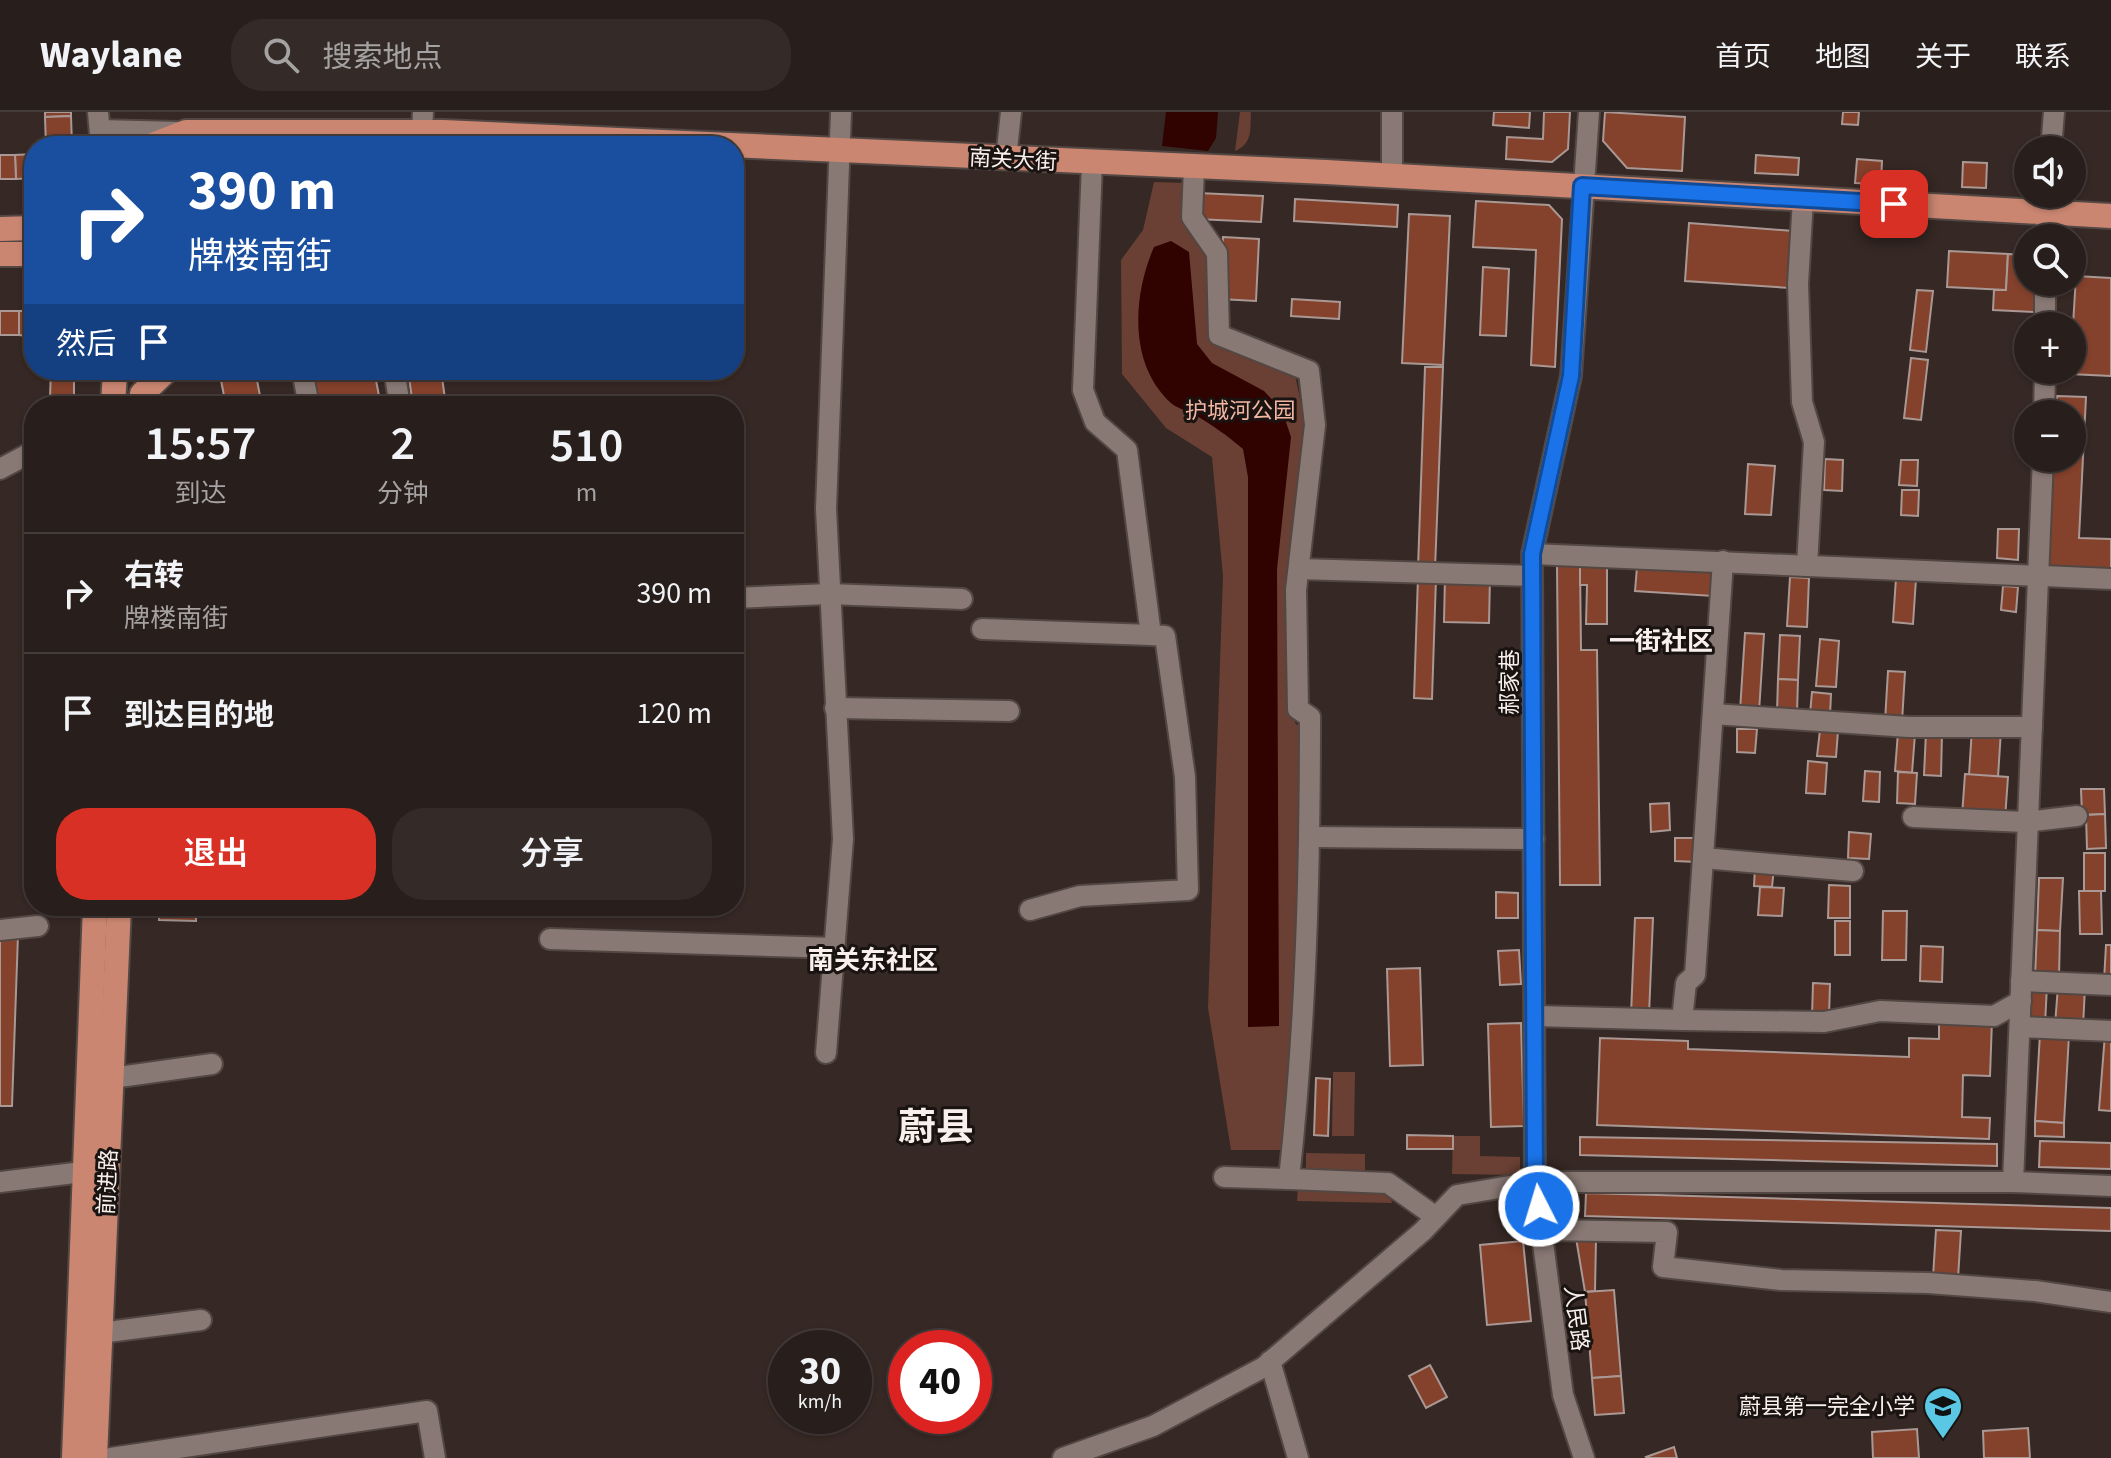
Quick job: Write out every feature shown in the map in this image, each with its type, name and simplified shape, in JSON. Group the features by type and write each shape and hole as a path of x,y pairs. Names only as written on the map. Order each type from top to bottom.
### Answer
{"main road":[{"name":"南关大街","path":"176,136 186,132 222,135 428,131 531,136"},
{"name":"南关大街","path":"744,146 1803,199 2014,202"},
{"name":"南关大街","path":"2071,208 2111,216"},
{"path":"0,229 24,228"},
{"path":"0,254 24,254"},
{"path":"144,396 158,380"},
{"name":"前进路","path":"95,916 100,1333 95,1458"},
{"name":"前进路","path":"74,1458 96,1171 112,1078 119,916"}],"street":[{"path":"826,1053 843,839 826,509 841,112"},
{"path":"1006,159 1011,112"},
{"path":"1392,112 1392,177"},
{"name":"郝家巷","path":"1535,1182 1532,554 1571,376 1589,112"},
{"path":"2052,136 2054,112"},
{"path":"100,129 186,132"},
{"path":"1092,163 1083,390 1095,422 1127,450 1151,635"},
{"path":"1194,168 1192,217 1217,253 1219,335 1309,371 1315,425 1299,569 1298,709 1310,717 1310,837 1299,1092 1289,1179"},
{"path":"1803,199 1798,284 1802,402 1814,442 1807,566"},
{"path":"0,469 24,456"},
{"path":"2013,1182 2025,822 2042,472"},
{"path":"1532,554 2111,579"},
{"path":"1682,1020 1686,983 1695,975 1723,561"},
{"path":"1299,569 1532,576"},
{"path":"744,598 829,594 962,599"},
{"path":"982,629 1165,636 1185,777 1188,890 1080,896 1030,910"},
{"path":"835,708 1009,711"},
{"path":"1713,714 1909,727 2032,727"},
{"path":"1913,817 2025,822 2077,816"},
{"path":"1310,837 1534,839"},
{"path":"1703,858 1853,871"},
{"path":"0,930 38,926"},
{"path":"550,939 835,948"},
{"path":"1535,1016 1824,1022 1880,1011 1994,1016 2021,991 2111,985"},
{"path":"2020,1027 2111,1031"},
{"path":"112,1078 212,1064"},
{"path":"0,1182 96,1171"},
{"path":"1224,1177 1388,1183 1436,1217"},
{"path":"1063,1458 1153,1426 1270,1361 1436,1217 1457,1195 1535,1182 2013,1182 2111,1186"},
{"name":"人民路","path":"1535,1182 1563,1395 1584,1458"},
{"path":"1542,1230 1667,1232 1663,1267 1781,1280 1928,1283 2035,1291 2111,1302"},
{"path":"100,1333 201,1320"},
{"path":"1270,1361 1298,1458"},
{"path":"111,1458 427,1411 435,1458"}],"green space":[{"path":"1240,112 1251,112 1250,130 1248,140 1235,151"},
{"name":"护城河公园","path":"1154,182 1188,183 1207,249 1210,333 1295,375 1305,422 1293,573 1295,723 1304,731 1304,896 1285,1150 1231,1150 1208,1008 1223,576 1212,457 1166,428 1122,374 1121,260 1143,230"},
{"path":"1333,1072 1355,1072 1354,1136 1332,1136"},
{"path":"1453,1136 1480,1136 1480,1156 1520,1157 1520,1175 1452,1174"},
{"path":"1306,1153 1365,1154 1365,1174 1306,1173"},
{"path":"1298,1188 1389,1189 1392,1203 1297,1201"}],"shaded area":[{"path":"1166,112 1218,112 1216,138 1208,151 1162,146"},
{"path":"1171,241 1189,252 1197,344 1212,363 1264,391 1282,410 1291,437 1277,569 1279,1026 1248,1027 1248,477 1243,449 1206,422 1171,403 1157,387 1147,369 1138,328 1142,286 1154,247"}],"building":[{"path":"45,112 71,112 71,116 45,117"},
{"path":"1494,112 1530,112 1529,128 1493,125"},
{"path":"1544,112 1570,112 1568,149 1552,162 1506,159 1507,137 1543,139"},
{"path":"1605,112 1685,117 1682,171 1627,168 1603,141"},
{"path":"1843,112 1859,112 1858,125 1842,124"},
{"path":"71,116 72,136 46,136 45,117"},
{"path":"0,155 15,155 16,179 0,179"},
{"path":"15,155 24,155 24,179 16,179"},
{"path":"1756,155 1799,158 1798,175 1755,173"},
{"path":"1857,159 1882,161 1881,184 1855,183"},
{"path":"1963,162 1987,163 1986,188 1962,187"},
{"path":"1198,193 1263,196 1261,222 1196,219"},
{"path":"1295,199 1398,205 1397,227 1294,221"},
{"path":"1476,201 1549,205 1562,219 1555,367 1531,365 1536,250 1473,247"},
{"path":"1409,214 1450,216 1443,365 1402,363"},
{"path":"1689,223 1793,231 1790,288 1685,281"},
{"path":"1223,237 1259,239 1256,301 1220,299"},
{"path":"1949,251 2008,254 2006,290 1947,287"},
{"path":"2008,254 2014,254 2014,296 2036,296 2035,312 1993,310 1994,290 2006,290"},
{"path":"1483,267 1509,269 1506,336 1480,335"},
{"path":"2086,277 2111,278 2111,376 2086,375 2086,312 2074,312 2075,296 2086,296"},
{"path":"1917,290 1933,291 1926,352 1910,350"},
{"path":"1292,299 1340,302 1339,319 1291,316"},
{"path":"0,311 19,311 19,335 0,335"},
{"path":"19,311 24,311 24,336 19,335"},
{"path":"1911,358 1928,360 1921,420 1904,418"},
{"path":"1425,367 1443,367 1435,569 1418,568"},
{"path":"51,380 74,380 74,396 50,396"},
{"path":"221,380 257,380 260,396 224,396"},
{"path":"310,380 376,380 379,396 313,396"},
{"path":"409,380 442,380 445,396 412,396"},
{"path":"2057,396 2086,397 2086,400 2057,400"},
{"path":"1825,459 1843,460 1842,491 1824,490"},
{"path":"1901,460 1918,460 1917,486 1899,485"},
{"path":"1748,464 1775,466 1771,515 1745,514"},
{"path":"2052,472 2082,472 2079,538 2111,539 2111,570 2048,567"},
{"path":"1902,490 1919,490 1918,516 1901,515"},
{"path":"1998,529 2019,529 2018,560 1997,558"},
{"path":"1557,565 1580,565 1581,650 1597,650 1600,885 1560,885"},
{"path":"1580,565 1607,565 1607,624 1586,624 1587,585 1580,585"},
{"path":"1637,567 1714,572 1713,596 1635,591"},
{"path":"1445,576 1490,577 1489,623 1444,622"},
{"path":"1418,577 1436,578 1432,699 1414,698"},
{"path":"1790,577 1809,578 1807,627 1787,626"},
{"path":"1896,578 1916,579 1913,624 1893,622"},
{"path":"2003,586 2018,587 2016,612 2001,610"},
{"path":"1745,633 1764,634 1759,712 1740,711"},
{"path":"1780,635 1800,636 1798,680 1778,679"},
{"path":"1820,639 1839,641 1836,687 1816,686"},
{"path":"1888,671 1905,672 1902,722 1885,721"},
{"path":"1778,679 1798,680 1797,713 1777,712"},
{"path":"1812,692 1831,694 1830,715 1810,714"},
{"path":"1972,728 2001,730 1998,777 1969,775"},
{"path":"1737,729 1757,729 1755,753 1737,752"},
{"path":"1820,730 1838,731 1836,757 1817,756"},
{"path":"1898,732 1915,734 1912,773 1895,771"},
{"path":"1926,732 1942,733 1941,776 1924,775"},
{"path":"1808,761 1827,763 1825,794 1806,793"},
{"path":"1865,771 1880,772 1879,802 1863,801"},
{"path":"1898,772 1917,773 1915,804 1897,803"},
{"path":"1965,774 2008,777 2005,819 1962,816"},
{"path":"2081,789 2104,789 2105,814 2082,815"},
{"path":"1669,803 1670,830 1651,832 1650,804"},
{"path":"2105,814 2106,848 2087,849 2086,815"},
{"path":"1849,832 1871,834 1869,859 1848,858"},
{"path":"1675,838 1696,838 1696,862 1675,861"},
{"path":"2084,853 2105,853 2105,891 2084,891"},
{"path":"1755,867 1774,868 1772,887 1754,886"},
{"path":"2039,878 2063,878 2060,931 2037,930"},
{"path":"1829,885 1850,886 1850,918 1828,918"},
{"path":"1760,887 1784,888 1782,916 1758,915"},
{"path":"2079,891 2101,891 2102,934 2080,934"},
{"path":"1496,892 1518,893 1518,918 1496,918"},
{"path":"1883,911 1907,911 1906,960 1882,960"},
{"path":"159,916 196,916 196,921 159,920"},
{"path":"1635,918 1653,918 1649,1015 1631,1015"},
{"path":"1835,921 1850,921 1850,955 1835,955"},
{"path":"2037,930 2060,931 2059,977 2035,977"},
{"path":"0,934 18,935 12,1106 0,1106"},
{"path":"2106,945 2111,945 2111,982 2104,981"},
{"path":"1921,946 1943,947 1942,982 1920,981"},
{"path":"1519,950 1521,984 1500,985 1498,951"},
{"path":"1420,968 1423,1065 1390,1066 1387,969"},
{"path":"1813,983 1830,984 1829,1017 1812,1016"},
{"path":"2025,984 2047,985 2045,1025 2023,1024"},
{"path":"2058,986 2085,987 2083,1027 2055,1025"},
{"path":"1939,1019 1992,1020 1990,1076 1963,1075 1962,1117 1990,1118 1989,1139 1597,1125 1600,1038 1688,1041 1688,1049 1909,1057 1909,1038 1939,1039"},
{"path":"1521,1023 1524,1126 1491,1127 1488,1024"},
{"path":"2040,1033 2069,1035 2064,1123 2035,1121"},
{"path":"2105,1034 2111,1034 2111,1111 2099,1110"},
{"path":"1316,1078 1330,1079 1328,1136 1314,1135"},
{"path":"2035,1121 2064,1123 2064,1137 2035,1136"},
{"path":"1407,1135 1453,1136 1453,1149 1407,1149"},
{"path":"1580,1137 1997,1144 1997,1166 1580,1155"},
{"path":"2040,1141 2111,1143 2111,1169 2039,1167"},
{"path":"1586,1193 2111,1208 2111,1231 1585,1216"},
{"path":"1936,1230 1961,1231 1958,1278 1933,1277"},
{"path":"1576,1238 1596,1239 1595,1291 1585,1292"},
{"path":"1523,1241 1531,1321 1487,1325 1480,1245"},
{"path":"1614,1290 1621,1376 1592,1378 1585,1292"},
{"path":"1430,1365 1447,1397 1426,1408 1409,1376"},
{"path":"1621,1376 1624,1413 1595,1415 1592,1378"},
{"path":"2028,1428 2030,1458 1984,1458 1983,1431"},
{"path":"1917,1429 1919,1458 1873,1458 1872,1432"},
{"path":"1674,1447 1677,1458 1646,1457"}],"place":[{"name":"蔚县第一完全小学","path":"1943,1440"}],"district":[{"name":"一街社区","path":"1661,641"},
{"name":"南关东社区","path":"873,960"},
{"name":"蔚县","path":"936,1127"}],"route":[{"path":"1539,1206 1535,1182 1532,554 1571,376 1582,186 1894,204"}]}
